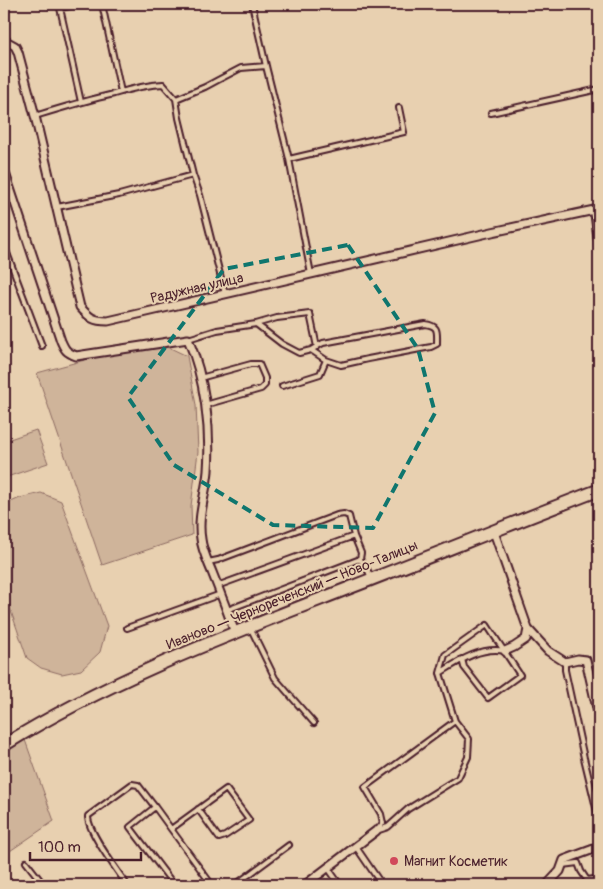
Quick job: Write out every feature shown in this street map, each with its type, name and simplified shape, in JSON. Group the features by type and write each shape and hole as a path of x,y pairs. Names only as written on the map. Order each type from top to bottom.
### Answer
{"main road":[{"name":"Иваново — Чернореченский — Ново-Талицы","path":"4,745 71,706 155,666 599,490"}],"street":[{"name":"Радужная улица","path":"4,40 16,46 18,52 80,307 97,321 108,321 492,232 596,210"},
{"path":"4,170 65,350 76,356 188,339 194,353 200,378 205,405 209,448 208,472 199,524 201,542 235,633"},
{"path":"494,532 528,629 548,651 565,662 578,659 586,660 599,717"},
{"path":"505,651 526,639 528,629"},
{"path":"304,885 376,831"},
{"path":"547,885 560,871 564,860 599,847"}],"lane":[{"path":"80,4 60,8 81,102"},
{"path":"102,4 121,92"},
{"path":"252,4 289,159 312,274"},
{"path":"176,99 205,87 241,68 266,66"},
{"path":"35,116 148,85 163,84 176,99 193,175 200,195 225,294"},
{"path":"491,114 599,89"},
{"path":"289,159 404,132 399,108"},
{"path":"57,207 119,195 193,175"},
{"path":"596,210 599,256"},
{"path":"4,245 42,346"},
{"path":"188,339 217,330 256,324 277,318 310,314 317,347"},
{"path":"256,324 282,344 299,353 312,350 323,343 424,324 433,325 436,328 438,344 341,365 326,360 312,350"},
{"path":"282,386 320,374 326,360"},
{"path":"200,378 251,364 259,364 265,378 265,385 261,389 205,405"},
{"path":"208,562 227,557 344,514 349,516 361,554 360,559 368,570 371,580"},
{"path":"218,586 354,536"},
{"path":"226,610 360,559"},
{"path":"127,628 221,594"},
{"path":"376,831 388,827 408,809 458,778 468,757 469,739 455,721 440,673 444,655 487,625 520,675 488,698 464,666 462,660"},
{"path":"250,627 275,678 314,723"},
{"path":"440,673 480,652 496,649 505,651"},
{"path":"565,662 565,670 599,820"},
{"path":"376,831 383,823 381,814 365,787 455,721"},
{"path":"127,885 92,833 88,816 132,784 138,785 212,885"},
{"path":"171,829 198,809 226,789 249,820 219,838 198,809"},
{"path":"155,807 130,827 174,885"},
{"path":"235,885 289,845"},
{"path":"356,847 382,885"},
{"path":"26,862 44,885"},
{"path":"562,865 578,863 580,870 587,880 594,879 595,885"},
{"path":"328,868 340,885"}],"highlighted area":[{"path":"348,245 418,349 435,413 373,528 273,525 174,465 128,397 224,269"}],"shaded area":[{"path":"166,346 187,356 196,405 198,452 191,506 192,535 102,565 37,373 92,358"},
{"path":"36,430 48,463 4,478 4,441"},
{"path":"41,493 61,501 107,626 100,652 81,670 62,674 41,668 27,658 4,591 4,505 20,498"},
{"path":"25,740 54,821 4,855 4,754"}],"place":[{"name":"Магнит Косметик","path":"394,861"}]}
